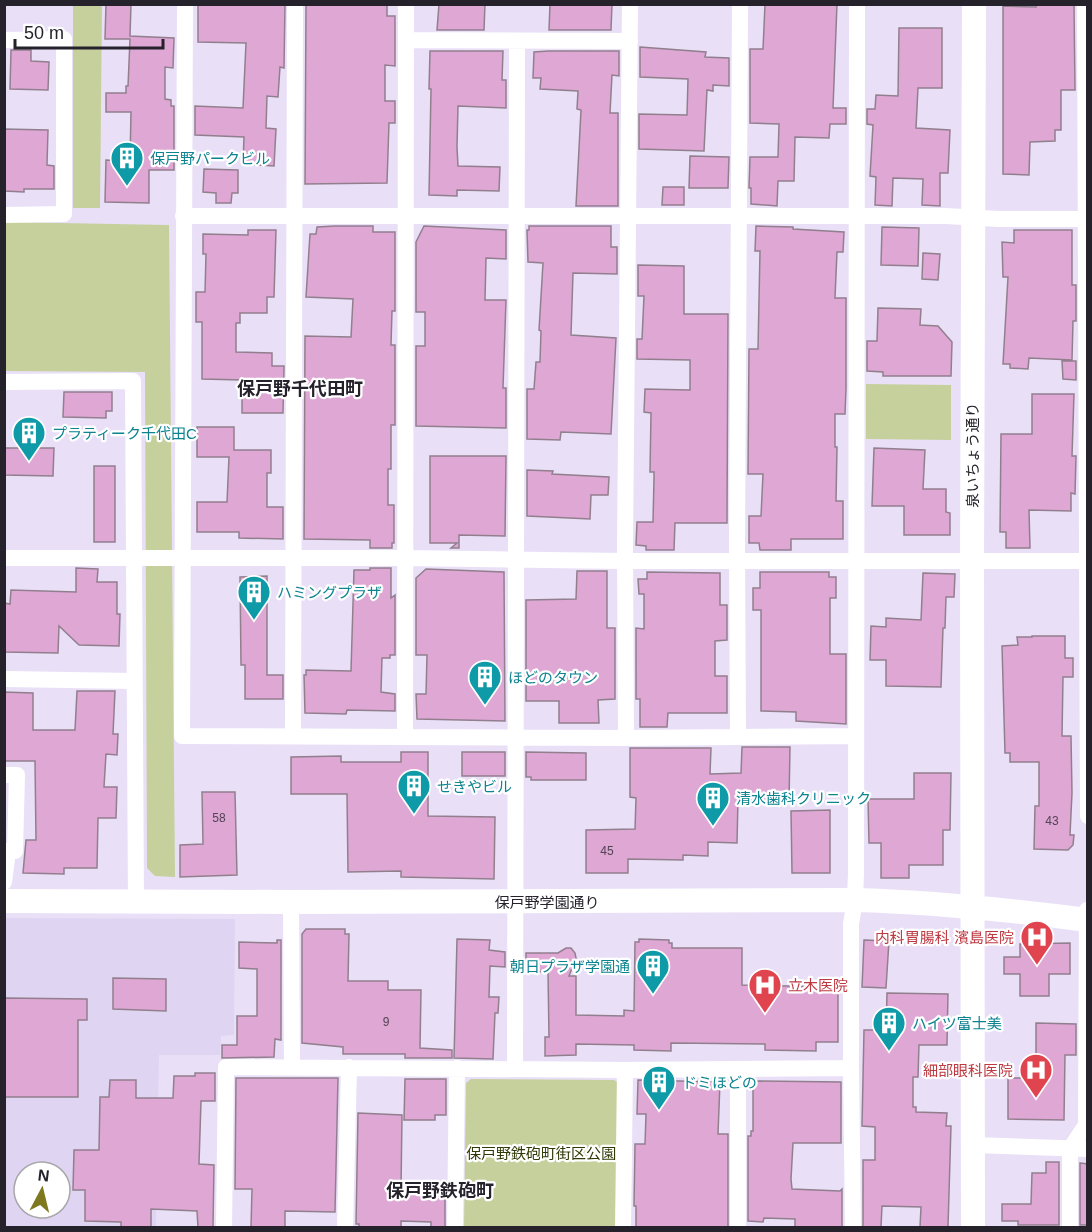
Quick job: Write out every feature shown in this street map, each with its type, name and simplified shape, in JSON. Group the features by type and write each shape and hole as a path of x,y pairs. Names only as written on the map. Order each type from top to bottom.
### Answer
{"street":[{"path":"185,4 182,735 626,738 856,736"},
{"path":"293,735 295,4"},
{"path":"405,736 406,4"},
{"path":"626,738 625,561 630,4"},
{"path":"738,737 740,4"},
{"path":"853,1227 851,924 855,900 857,4"},
{"name":"泉いちょう通り","path":"973,1227 974,4"},
{"path":"1085,4 1088,816"},
{"path":"4,40 64,39 64,214 4,215"},
{"path":"406,40 630,41"},
{"path":"515,1068 518,42"},
{"path":"183,216 627,215 1086,219"},
{"path":"4,382 133,381 136,902"},
{"path":"4,558 1087,561"},
{"path":"4,679 134,681"},
{"path":"4,775 17,775 15,851 6,851 4,882"},
{"name":"保戸野学園通り","path":"4,900 514,902 855,900 974,906 1087,920"},
{"path":"291,902 292,1067"},
{"path":"1070,1227 1070,1149 1087,1122 1088,909"},
{"path":"224,1227 226,1066 625,1070 851,1068"},
{"path":"345,1227 349,1067"},
{"path":"455,1227 457,1068"},
{"path":"623,1227 625,1070"},
{"path":"738,1070 738,1227"},
{"path":"974,1145 1088,1149"}],"shaded area":[{"path":"5,918 235,919 234,1035 221,1036 220,1055 159,1055 156,1227 5,1228"}],"green space":[{"path":"73,5 102,5 100,208 73,208"},
{"path":"5,222 169,225 175,877 155,876 147,868 145,372 5,371"},
{"path":"866,384 951,385 951,440 866,439"},
{"name":"保戸野鉄砲町街区公園","path":"471,1079 614,1080 619,1083 617,1227 464,1228 466,1083"}],"building":[{"path":"106,4 131,4 130,36 174,38 173,68 165,67 165,99 171,100 171,106 174,106 174,170 149,170 149,203 105,202 106,160 130,161 131,112 106,112 106,93 126,93 130,39 105,39"},
{"path":"198,4 285,4 284,68 280,67 278,97 267,96 266,128 276,129 274,166 243,164 244,137 195,135 195,106 243,108 246,43 198,42"},
{"path":"306,4 387,4 387,16 395,16 395,66 385,65 385,101 395,101 395,123 389,123 387,183 305,184"},
{"path":"439,4 485,4 484,30 437,30"},
{"path":"550,4 612,4 611,30 549,30"},
{"path":"765,4 837,4 833,108 846,108 846,124 830,124 829,138 795,137 794,181 778,181 777,206 751,204 751,188 749,188 750,157 778,157 779,124 750,123 750,49 763,49"},
{"path":"1037,4 1074,4 1075,90 1061,90 1061,130 1055,130 1055,141 1030,142 1029,175 1003,174 1003,6 1036,7"},
{"path":"899,28 942,28 942,88 918,88 916,128 950,130 948,173 940,173 940,206 922,205 923,179 893,178 892,206 875,205 876,177 870,176 873,125 867,124 867,109 875,109 876,95 898,96"},
{"path":"640,47 706,52 705,57 729,58 729,86 713,85 713,91 707,90 704,151 639,149 639,114 687,115 688,79 640,77"},
{"path":"11,50 31,50 31,61 49,62 48,90 10,89"},
{"path":"430,51 503,51 502,80 506,80 506,108 458,106 458,166 500,167 499,191 457,190 457,196 429,195"},
{"path":"619,51 619,76 612,75 610,113 618,113 618,206 576,206 581,110 577,109 578,91 540,89 541,78 533,78 534,52"},
{"path":"4,129 48,130 47,165 54,166 54,189 4,191"},
{"path":"690,156 729,157 728,188 689,188"},
{"path":"204,169 238,170 238,193 232,193 231,203 216,203 216,193 203,192"},
{"path":"663,187 684,187 684,205 662,205"},
{"path":"373,226 373,232 395,232 395,311 392,311 391,345 395,345 395,425 391,425 391,469 388,469 388,505 394,505 392,548 370,548 370,540 304,539 305,336 351,337 353,299 306,297 310,234 316,234 317,227"},
{"path":"424,226 506,230 506,259 486,258 485,300 506,300 503,388 506,388 506,428 416,426 416,346 425,346 425,312 416,312 416,242"},
{"path":"529,226 611,226 611,247 617,247 617,274 573,273 571,335 616,338 611,434 561,432 560,440 527,439 527,389 534,389 536,362 540,362 541,331 539,330 543,263 528,262 527,230"},
{"path":"756,226 844,232 843,252 837,252 835,298 846,298 845,414 835,414 836,501 843,501 843,539 791,539 791,550 760,550 759,543 749,543 749,516 761,516 763,474 748,474 749,349 758,349 760,251 755,251"},
{"path":"882,227 919,228 918,266 881,265"},
{"path":"248,230 276,230 274,297 267,297 267,313 240,313 240,323 236,323 236,352 272,353 272,366 284,366 283,413 242,413 242,380 202,379 202,322 196,322 196,292 205,292 206,254 203,254 203,234 248,235"},
{"path":"1014,230 1072,230 1072,285 1076,285 1076,321 1073,321 1072,360 1029,358 1028,369 1010,368 1010,364 1003,364 1008,277 1003,277 1002,242 1014,243"},
{"path":"923,253 940,254 938,280 922,279"},
{"path":"638,265 684,266 684,314 728,314 727,523 675,523 674,550 646,550 646,546 636,545 637,522 653,522 654,472 650,472 651,413 644,412 645,389 690,390 690,360 637,359 637,339 642,339 644,296 638,296"},
{"path":"878,308 921,309 920,325 938,326 952,342 951,376 883,376 883,372 867,371 867,341 877,341"},
{"path":"1062,361 1076,361 1076,380 1063,379"},
{"path":"64,392 112,392 112,411 106,411 106,418 63,417"},
{"path":"1032,394 1074,394 1072,456 1076,456 1075,494 1071,493 1071,511 1029,510 1030,548 1006,548 1006,532 1000,532 1001,434 1032,434"},
{"path":"197,427 234,427 234,450 271,450 271,473 267,473 267,507 283,507 283,539 239,538 239,532 197,532 197,502 227,502 229,457 197,457"},
{"name":"プラティーク千代田C","path":"4,448 54,448 53,476 4,475"},
{"path":"874,448 925,450 923,489 946,489 946,512 950,513 950,535 904,535 904,506 872,506"},
{"path":"430,456 506,456 505,536 459,535 459,548 451,548 457,543 430,543"},
{"path":"94,466 115,466 115,542 94,542"},
{"path":"527,470 553,471 552,474 609,477 608,495 591,495 590,519 527,516"},
{"path":"76,568 98,569 97,582 117,582 117,614 120,614 119,646 79,645 59,626 58,653 4,652 4,603 10,604 11,590 76,592"},
{"path":"370,568 391,568 391,598 395,595 395,655 382,658 381,692 395,694 395,711 347,710 346,714 305,713 304,675 306,675 306,670 351,671 354,570 370,570"},
{"path":"426,569 504,572 505,721 417,719 416,694 426,694 427,655 416,655 416,578"},
{"path":"577,571 607,571 607,628 615,628 615,699 598,700 599,723 559,723 559,701 526,701 526,600 576,599"},
{"path":"647,572 720,573 720,605 727,605 727,640 715,641 715,676 727,676 727,713 668,713 667,727 640,727 640,699 636,699 636,628 644,629 644,594 639,594 638,579 647,579"},
{"path":"760,572 829,572 829,577 836,577 836,598 830,598 830,654 846,654 846,724 796,721 796,712 761,711 761,610 753,610 753,588 760,588"},
{"path":"923,573 955,574 954,597 946,597 941,687 886,686 886,660 870,660 871,626 886,627 886,618 921,620"},
{"name":"ハミングプラザ","path":"267,576 267,675 283,675 283,699 245,699 245,665 241,665 240,577"},
{"path":"1065,636 1065,658 1073,658 1073,677 1063,677 1062,736 1071,736 1070,835 1074,835 1073,845 1068,850 1034,849 1035,806 1039,806 1039,762 1010,762 1010,753 1005,753 1002,646 1018,645 1017,637"},
{"path":"77,691 115,691 113,734 118,734 117,755 106,754 104,787 117,787 116,818 98,818 97,868 64,868 64,874 23,873 26,840 36,840 35,761 4,761 4,692 33,693 33,730 75,730"},
{"path":"742,747 790,747 789,801 738,800 737,843 708,842 708,856 683,855 683,860 628,859 628,873 586,873 586,830 635,829 636,798 630,797 630,748 711,748 710,774 741,773"},
{"path":"401,752 428,752 428,816 495,817 494,879 401,877 401,871 348,872 347,794 291,794 291,757 341,756 341,762 401,762"},
{"path":"462,752 505,752 505,776 462,776"},
{"path":"526,752 586,753 586,780 531,780 531,777 526,777"},
{"path":"914,773 951,773 950,830 943,830 943,865 909,865 909,878 881,878 881,843 869,843 868,799 914,799"},
{"path":"202,792 235,792 237,875 180,877 180,845 203,844"},
{"path":"830,810 830,873 792,873 791,811"},
{"path":"306,929 345,929 345,934 349,934 348,981 388,981 388,990 421,990 420,1048 452,1050 452,1058 405,1058 405,1054 343,1054 343,1047 302,1043 302,934"},
{"path":"457,939 490,940 489,950 505,952 505,967 490,966 489,997 499,997 498,1013 495,1013 493,1059 454,1058"},
{"path":"639,939 669,940 672,948 742,948 742,985 838,987 838,1042 816,1042 816,1051 765,1050 765,1044 671,1043 671,1051 634,1050 634,1045 576,1044 576,1055 545,1056 545,1037 549,1037 548,972 526,971 526,953 558,953 571,948 576,958 569,976 576,976 576,1015 624,1016 624,1010 634,1011 635,942 639,942"},
{"path":"277,940 281,940 281,1040 275,1039 274,1057 222,1058 222,1045 237,1045 237,1016 257,1016 257,969 239,968 239,942 277,943"},
{"path":"864,940 889,941 886,988 862,987"},
{"name":"内科胃腸科 濱島医院","path":"1070,943 1070,974 1049,974 1049,996 1020,996 1020,974 1004,974 1004,957 1020,957 1020,944"},
{"path":"113,978 166,979 166,1011 113,1009"},
{"path":"887,993 948,994 947,1045 919,1045 918,1077 913,1077 913,1107 916,1107 916,1112 947,1113 946,1126 951,1126 948,1227 920,1227 921,1207 882,1206 881,1227 863,1227 863,1160 875,1160 875,1127 862,1126 864,1030 886,1030"},
{"path":"4,998 87,999 87,1020 78,1020 78,1097 4,1097"},
{"path":"1036,1023 1076,1024 1076,1055 1065,1055 1064,1120 1008,1119 1008,1078 1036,1078"},
{"path":"195,1073 215,1073 215,1101 201,1101 199,1164 214,1165 213,1227 198,1227 197,1211 151,1209 151,1227 121,1227 121,1222 85,1221 85,1190 73,1190 74,1150 99,1150 100,1097 109,1097 110,1080 136,1080 136,1098 173,1098 174,1076 195,1076"},
{"path":"236,1078 338,1078 335,1212 285,1211 285,1227 251,1227 252,1189 235,1189"},
{"path":"405,1079 446,1079 446,1115 435,1115 435,1120 404,1120"},
{"path":"638,1080 720,1082 718,1134 728,1134 728,1227 636,1227 635,1144 645,1144 646,1114 637,1114"},
{"path":"753,1081 841,1082 841,1143 793,1143 791,1179 792,1189 840,1191 842,1189 842,1227 795,1227 795,1219 764,1218 763,1222 748,1221 748,1136 751,1136 751,1131 753,1131"},
{"path":"358,1113 402,1115 401,1190 445,1192 445,1227 431,1227 431,1222 401,1221 401,1227 359,1227 359,1224 356,1224"},
{"path":"1046,1162 1059,1162 1059,1225 1018,1225 1018,1221 1002,1221 1002,1204 1031,1204 1032,1173 1046,1173"},
{"path":"1080,1163 1088,1164 1088,1225 1080,1225"}],"place":[{"name":"保戸野パークビル","path":"127,187"},
{"name":"プラティーク千代田C","path":"29,462"},
{"name":"ハミングプラザ","path":"254,621"},
{"name":"ほどのタウン","path":"485,706"},
{"name":"せきやビル","path":"414,815"},
{"name":"清水歯科クリニック","path":"713,827"},
{"name":"内科胃腸科 濱島医院","path":"1037,966"},
{"name":"朝日プラザ学園通","path":"653,995"},
{"name":"立木医院","path":"765,1014"},
{"name":"ハイツ富士美","path":"889,1052"},
{"name":"細部眼科医院","path":"1036,1099"},
{"name":"ドミほどの","path":"659,1111"}],"district":[{"name":"保戸野千代田町","path":"300,389"},
{"name":"保戸野鉄砲町","path":"440,1191"}]}
